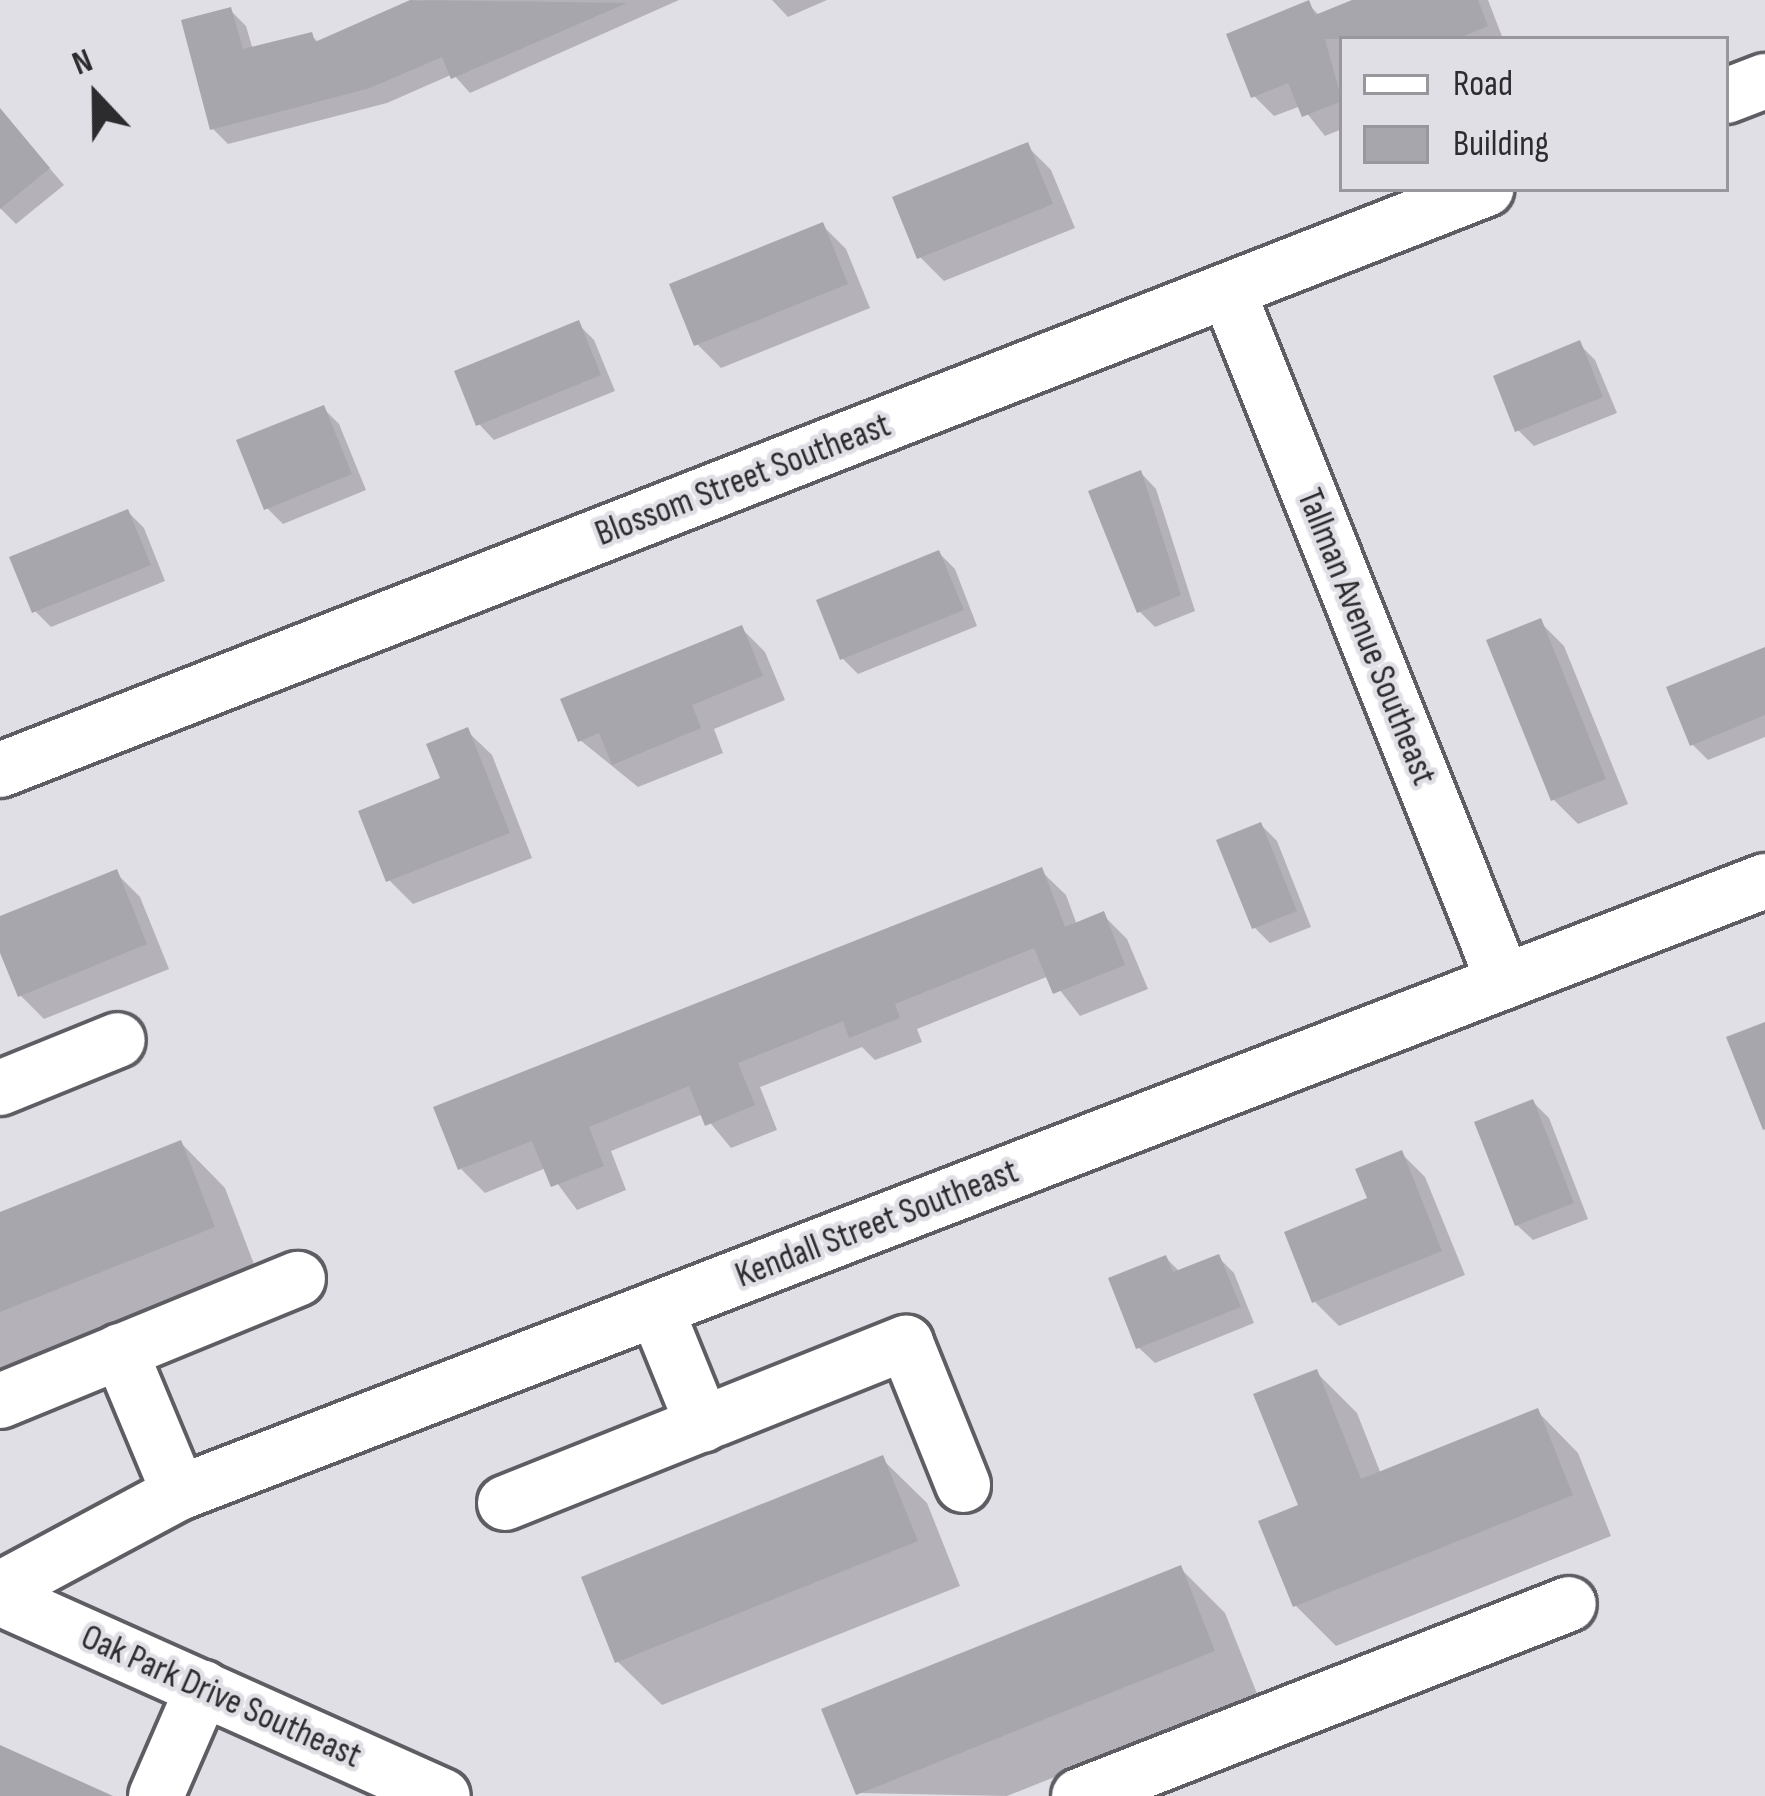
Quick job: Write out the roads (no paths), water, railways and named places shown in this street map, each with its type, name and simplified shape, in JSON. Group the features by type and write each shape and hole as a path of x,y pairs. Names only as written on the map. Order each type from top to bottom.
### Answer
{"street":[{"path":"1729,95 1765,81"},
{"name":"Blossom Street Southeast","path":"0,770 1478,192"},
{"name":"Tallman Avenue Southeast","path":"1228,291 1504,982"},
{"name":"Kendall Street Southeast","path":"0,1593 179,1493 1765,881"},
{"path":"0,1088 118,1040"},
{"path":"0,1401 298,1280"},
{"path":"656,1310 703,1425"},
{"path":"505,1503 906,1343 963,1485"},
{"path":"120,1352 179,1493"},
{"name":"Oak Park Drive Southeast","path":"0,1593 443,1796"},
{"path":"1078,1796 1569,1604"},
{"path":"156,1796 202,1688"}]}
